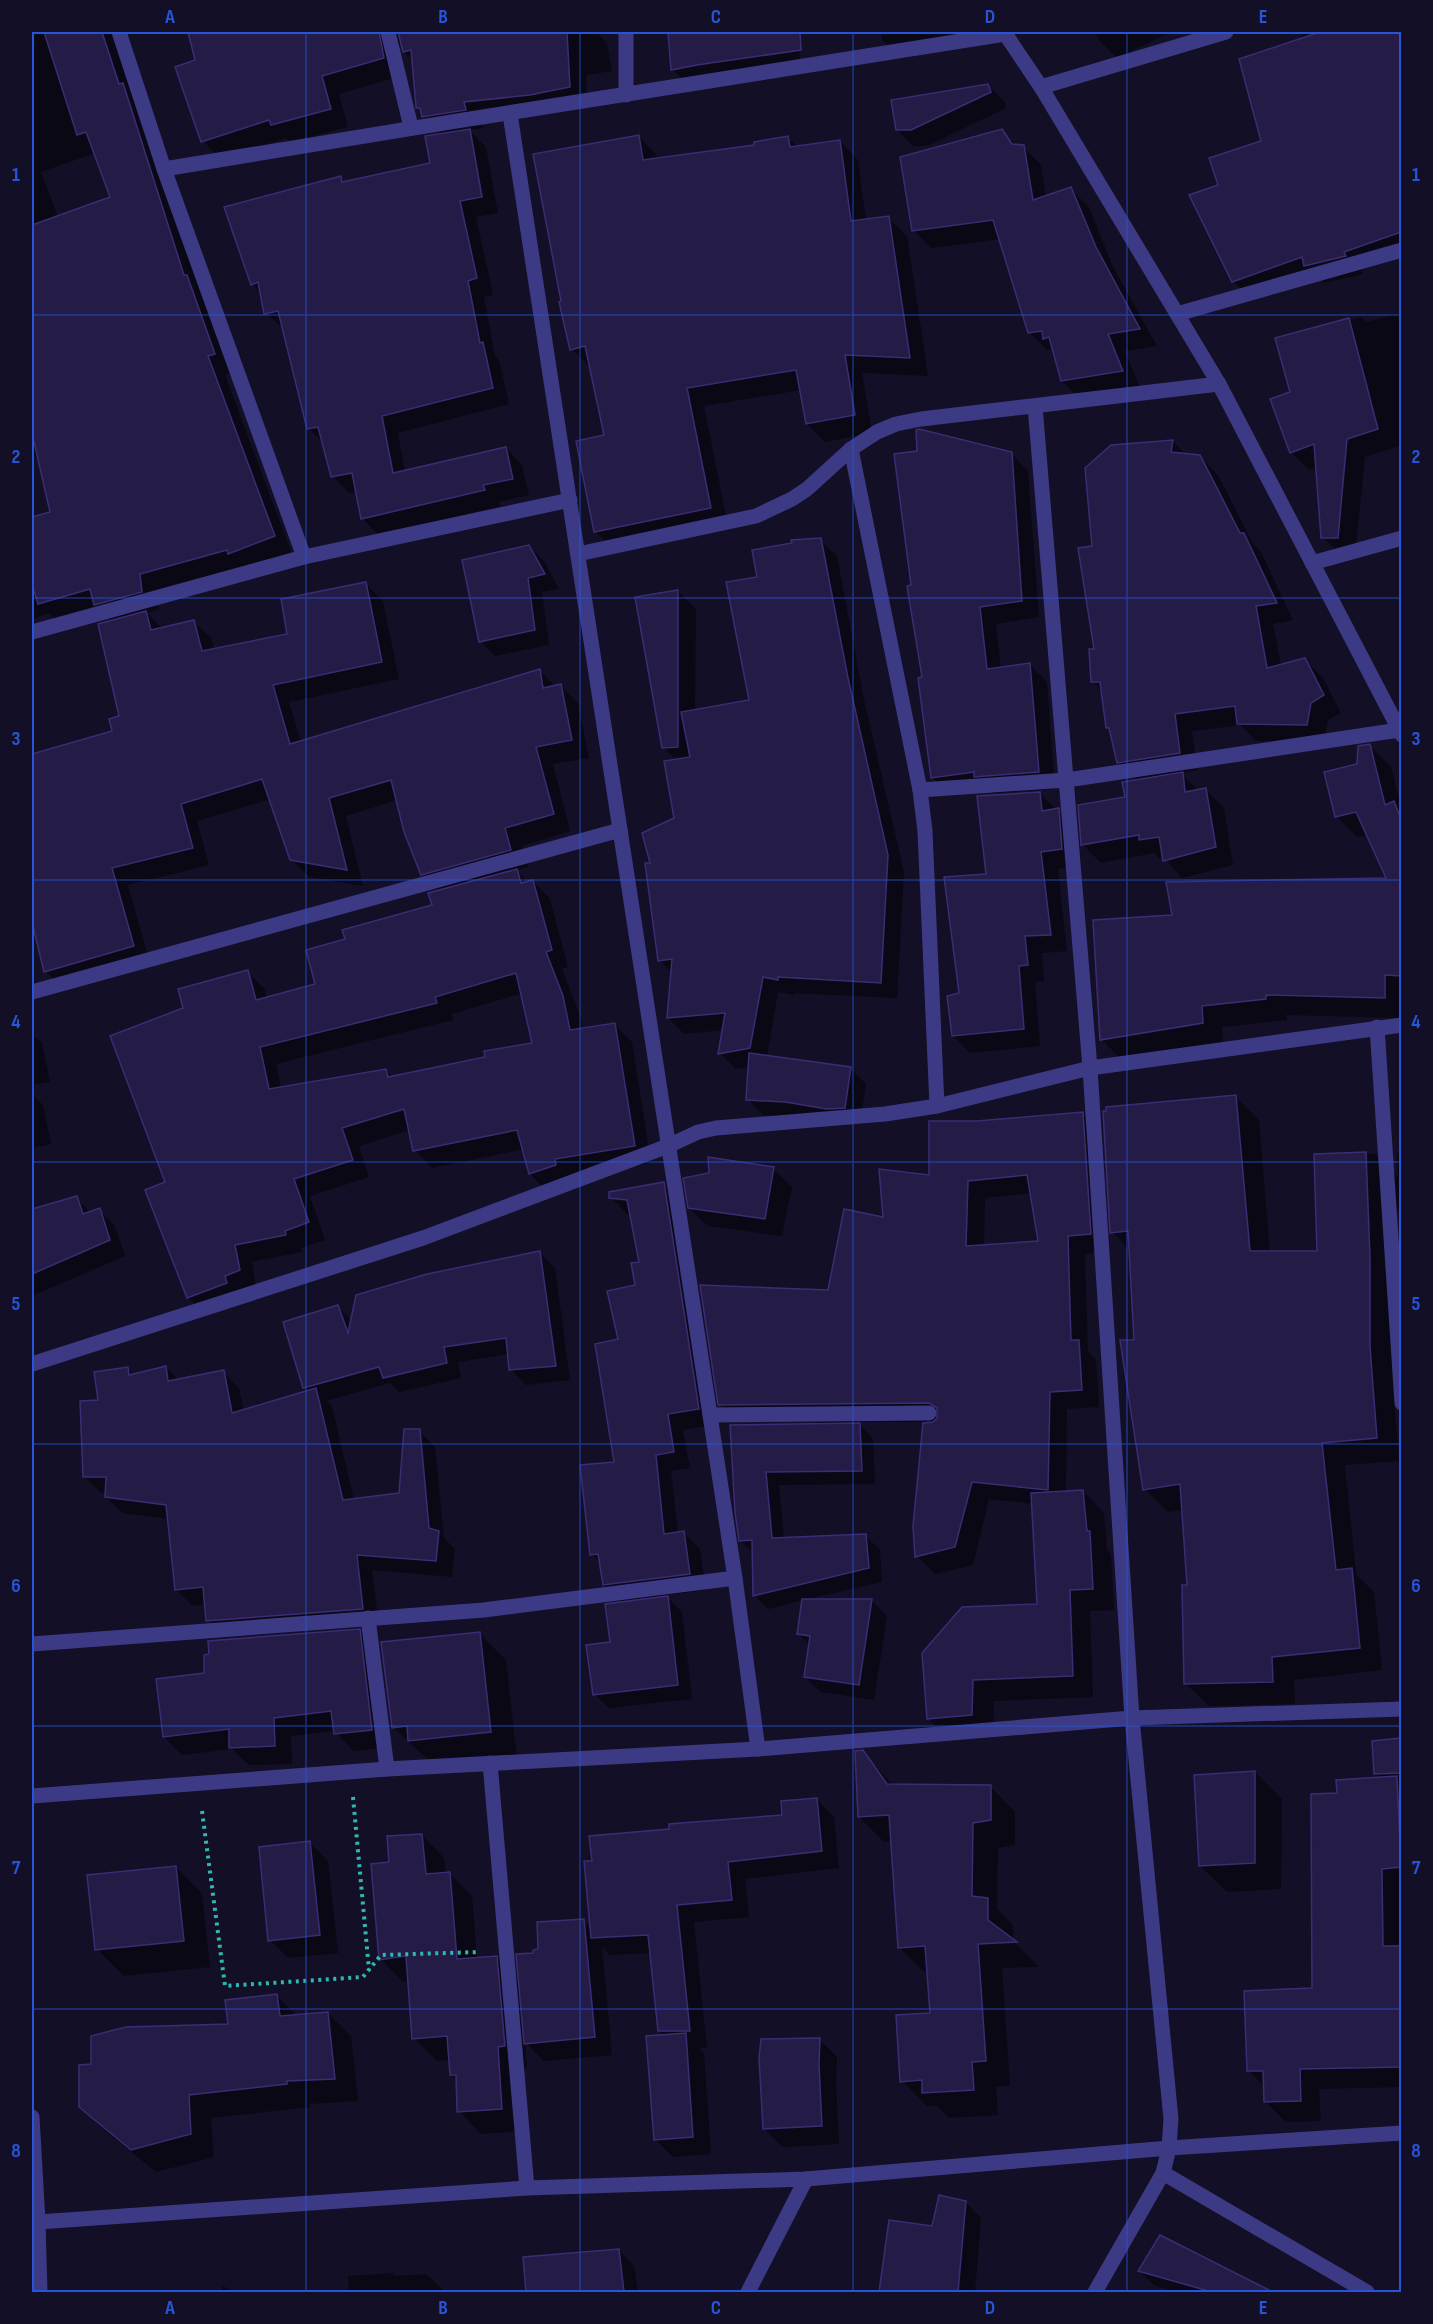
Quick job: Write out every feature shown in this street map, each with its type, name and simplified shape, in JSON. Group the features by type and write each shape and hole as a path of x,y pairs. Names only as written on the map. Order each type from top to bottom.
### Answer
{"street":[{"path":"119,32 164,169 304,557"},
{"path":"388,32 411,127"},
{"path":"626,32 626,95"},
{"path":"1041,87 1226,32"},
{"path":"164,169 411,127 510,114 1005,33 1041,87 1219,384 1400,732 1067,780 920,790"},
{"path":"510,114 711,1415 758,1749"},
{"path":"1177,314 1401,250"},
{"path":"578,554 756,516 792,500 852,449 877,432 896,424 1219,384"},
{"path":"1035,406 1090,1068 1132,1718 1171,2119 1170,2148 1164,2173 1095,2292"},
{"path":"852,449 920,790 925,831 937,1106"},
{"path":"32,632 304,557 570,500"},
{"path":"1312,563 1401,538"},
{"path":"32,992 620,830"},
{"path":"32,1364 423,1239 668,1146 698,1132 716,1128 885,1114 937,1106 1090,1068 1401,1025"},
{"path":"1377,1027 1401,1403"},
{"path":"711,1415 929,1413"},
{"path":"32,1644 484,1610 735,1578"},
{"path":"368,1618 387,1769"},
{"path":"32,1796 490,1762 758,1749 1132,1718 1401,1709"},
{"path":"490,1762 527,2188"},
{"path":"32,2117 40,2292"},
{"path":"38,2222 527,2188 806,2179 1170,2148 1401,2133"},
{"path":"1164,2173 1367,2292"},
{"path":"748,2292 806,2179"}],"path":[{"path":"350,1772 369,1970"},
{"path":"198,1783 225,1986 363,1977 381,1955 506,1952"}],"building":[{"path":"44,32 102,32 119,84 123,83 184,275 187,275 215,354 208,356 275,536 228,554 227,550 140,574 142,592 94,605 90,589 38,604 32,584 32,517 50,512 32,433 32,225 110,197 86,132 77,135"},
{"path":"188,32 379,32 384,58 322,76 331,109 271,125 269,120 201,142 175,67 195,60"},
{"path":"398,32 567,32 570,87 530,95 464,102 466,110 422,117 420,108 416,108 411,50 403,52"},
{"path":"668,32 800,32 801,50 671,70"},
{"path":"1320,32 1401,32 1401,232 1344,252 1346,256 1304,266 1302,257 1232,282 1189,195 1218,185 1209,158 1261,141 1239,59"},
{"path":"988,84 991,92 911,130 896,130 891,100"},
{"path":"470,129 482,197 460,201 477,278 468,281 480,343 483,342 493,388 382,416 393,473 506,447 513,479 483,485 485,490 361,519 352,473 331,477 318,427 307,429 278,311 264,314 258,282 251,285 224,207 341,176 342,182 430,163 425,136"},
{"path":"1002,129 1012,144 1024,145 1033,200 1071,187 1096,247 1140,329 1108,334 1123,371 1061,381 1049,337 1043,339 1042,331 1028,333 993,220 912,231 900,157"},
{"path":"639,135 643,160 754,145 754,142 788,136 790,147 840,140 851,221 889,216 910,358 845,355 855,415 806,424 796,370 687,388 711,508 594,532 576,441 604,435 585,346 570,350 559,302 561,301 533,154"},
{"path":"1349,318 1378,429 1347,439 1338,538 1321,538 1314,444 1290,453 1270,399 1290,392 1275,338"},
{"path":"916,430 1012,452 1022,601 980,607 987,669 1030,663 1039,772 974,777 974,772 931,778 918,678 922,677 907,586 911,585 894,454 917,451"},
{"path":"1173,440 1171,452 1200,455 1240,533 1244,533 1277,603 1256,606 1267,668 1305,658 1324,695 1311,703 1307,725 1237,724 1235,706 1175,714 1180,753 1117,763 1109,728 1106,728 1100,682 1091,682 1089,649 1094,649 1078,548 1092,546 1085,468 1111,445"},
{"path":"821,538 848,678 888,855 881,983 778,977 778,980 763,977 750,1048 718,1054 725,1013 667,1018 672,959 658,961 645,863 650,863 642,833 674,818 664,761 690,757 681,712 749,700 726,582 757,577 752,550 792,543 791,540"},
{"path":"529,545 545,574 528,578 535,630 479,642 462,560"},
{"path":"366,582 382,662 273,685 290,744 540,669 543,688 561,684 572,740 536,747 554,814 505,828 511,850 421,875 404,832 391,780 329,798 347,870 290,860 262,779 181,804 193,848 112,868 134,946 44,972 32,922 32,754 112,731 109,719 119,716 98,624 146,611 151,630 194,620 202,651 287,634 281,599"},
{"path":"678,590 678,747 662,748 635,597"},
{"path":"1370,744 1385,805 1394,801 1401,819 1401,976 1385,975 1385,998 1266,995 1266,999 1202,1006 1203,1023 1100,1040 1093,920 1172,915 1166,882 1386,878 1356,812 1335,817 1324,772 1357,764 1358,746"},
{"path":"1183,772 1185,792 1206,788 1216,847 1163,861 1159,837 1139,840 1139,835 1081,845 1078,805 1125,797 1122,782"},
{"path":"1040,792 1042,811 1059,808 1062,849 1041,852 1051,935 1025,936 1028,965 1019,966 1024,1029 952,1036 947,996 959,993 944,877 986,874 977,796"},
{"path":"517,869 521,883 533,880 552,950 546,952 563,996 570,1030 615,1023 635,1146 555,1159 556,1165 529,1174 517,1130 413,1151 404,1109 342,1128 353,1160 294,1179 309,1222 285,1231 286,1235 235,1245 240,1270 225,1276 227,1283 187,1298 145,1190 165,1182 110,1036 183,1008 178,989 248,970 256,1000 315,984 306,950 345,939 342,930 432,905 428,893","holes":["516,973 532,1043 484,1051 485,1057 388,1077 386,1069 269,1089 260,1047 437,1003 435,997"]},
{"path":"749,1053 851,1067 845,1108 827,1109 785,1102 746,1100"},
{"path":"1236,1095 1250,1251 1317,1251 1314,1154 1366,1152 1370,1258 1370,1347 1377,1438 1322,1443 1336,1570 1352,1568 1360,1648 1272,1657 1273,1682 1184,1684 1182,1585 1187,1585 1180,1484 1143,1490 1120,1340 1134,1340 1128,1231 1110,1233 1103,1111 1106,1111 1106,1107"},
{"path":"1083,1112 1091,1234 1068,1236 1071,1340 1079,1340 1082,1390 1050,1392 1048,1490 972,1482 955,1547 915,1557 913,1526 923,1423 933,1422 937,1418 937,1408 929,1403 718,1405 700,1285 828,1290 844,1209 883,1217 879,1169 929,1175 929,1121 977,1121","holes":["1027,1175 1038,1241 966,1246 968,1181"]},
{"path":"708,1157 774,1167 765,1219 688,1208 683,1178 709,1173"},
{"path":"664,1182 699,1409 668,1414 674,1452 656,1455 664,1534 684,1531 690,1574 603,1585 598,1554 590,1555 580,1465 614,1462 595,1344 618,1339 607,1291 635,1285 631,1263 639,1262 627,1200 609,1198 609,1192"},
{"path":"77,1196 83,1214 100,1208 110,1240 32,1274 32,1209"},
{"path":"540,1251 556,1366 509,1370 506,1338 444,1347 447,1363 383,1378 379,1367 303,1388 283,1322 338,1305 348,1333 356,1295 427,1274"},
{"path":"166,1366 168,1381 224,1370 232,1413 316,1388 343,1500 399,1493 404,1429 420,1429 429,1528 439,1531 436,1561 357,1555 363,1609 206,1621 203,1587 175,1590 166,1505 105,1497 106,1477 83,1477 80,1401 98,1400 94,1372 128,1367 129,1375"},
{"path":"860,1423 862,1471 766,1472 772,1538 866,1534 869,1568 753,1596 752,1540 739,1541 735,1512 730,1425"},
{"path":"1083,1490 1087,1531 1090,1531 1093,1589 1070,1590 1073,1676 973,1680 972,1715 927,1719 922,1653 962,1607 1037,1604 1031,1493"},
{"path":"668,1596 678,1685 593,1695 586,1645 610,1642 605,1604"},
{"path":"802,1599 872,1599 859,1685 804,1677 810,1636 797,1634"},
{"path":"360,1629 372,1730 334,1734 331,1711 274,1718 275,1746 229,1748 229,1729 163,1737 156,1679 204,1673 204,1655 209,1654 208,1641"},
{"path":"480,1632 491,1732 408,1741 407,1726 392,1728 381,1642"},
{"path":"1401,1738 1401,1773 1374,1774 1372,1741"},
{"path":"863,1750 887,1784 991,1785 991,1820 973,1823 972,1896 988,1898 988,1920 1017,1942 978,1944 986,2061 972,2062 974,2090 922,2093 922,2080 900,2082 896,2015 930,2013 925,1946 898,1948 889,1815 858,1817 855,1751"},
{"path":"1255,1771 1255,1863 1199,1866 1194,1775"},
{"path":"1397,1776 1401,1867 1382,1869 1383,1946 1401,1946 1401,2067 1300,2069 1301,2101 1264,2102 1263,2071 1247,2071 1244,1991 1312,1988 1311,1794 1337,1793 1336,1780"},
{"path":"817,1798 822,1851 728,1862 732,1900 677,1905 690,2031 658,2031 648,1935 591,1938 584,1861 592,1861 589,1836 669,1829 669,1824 782,1815 781,1801"},
{"path":"422,1834 426,1874 450,1872 457,1959 497,1956 505,2046 498,2047 502,2109 457,2112 456,2075 450,2075 447,2036 412,2039 406,1956 379,1960 371,1864 389,1862 387,1836"},
{"path":"310,1841 320,1935 268,1941 259,1847"},
{"path":"176,1866 184,1941 95,1950 87,1875"},
{"path":"584,1919 595,2037 524,2044 516,1954 533,1953 533,1950 538,1949 537,1922"},
{"path":"277,1994 280,2016 328,2012 335,2079 287,2081 287,2084 189,2095 191,2134 131,2150 79,2107 79,2065 91,2064 91,2036 126,2027 228,2024 225,2000"},
{"path":"686,2033 693,2137 654,2140 646,2036"},
{"path":"820,2038 822,2126 763,2129 759,2058 761,2039"},
{"path":"939,2195 966,2201 958,2292 879,2292 889,2220 932,2226"},
{"path":"1160,2235 1273,2292 1212,2292 1138,2271"},
{"path":"619,2249 624,2292 526,2292 523,2257"}]}
